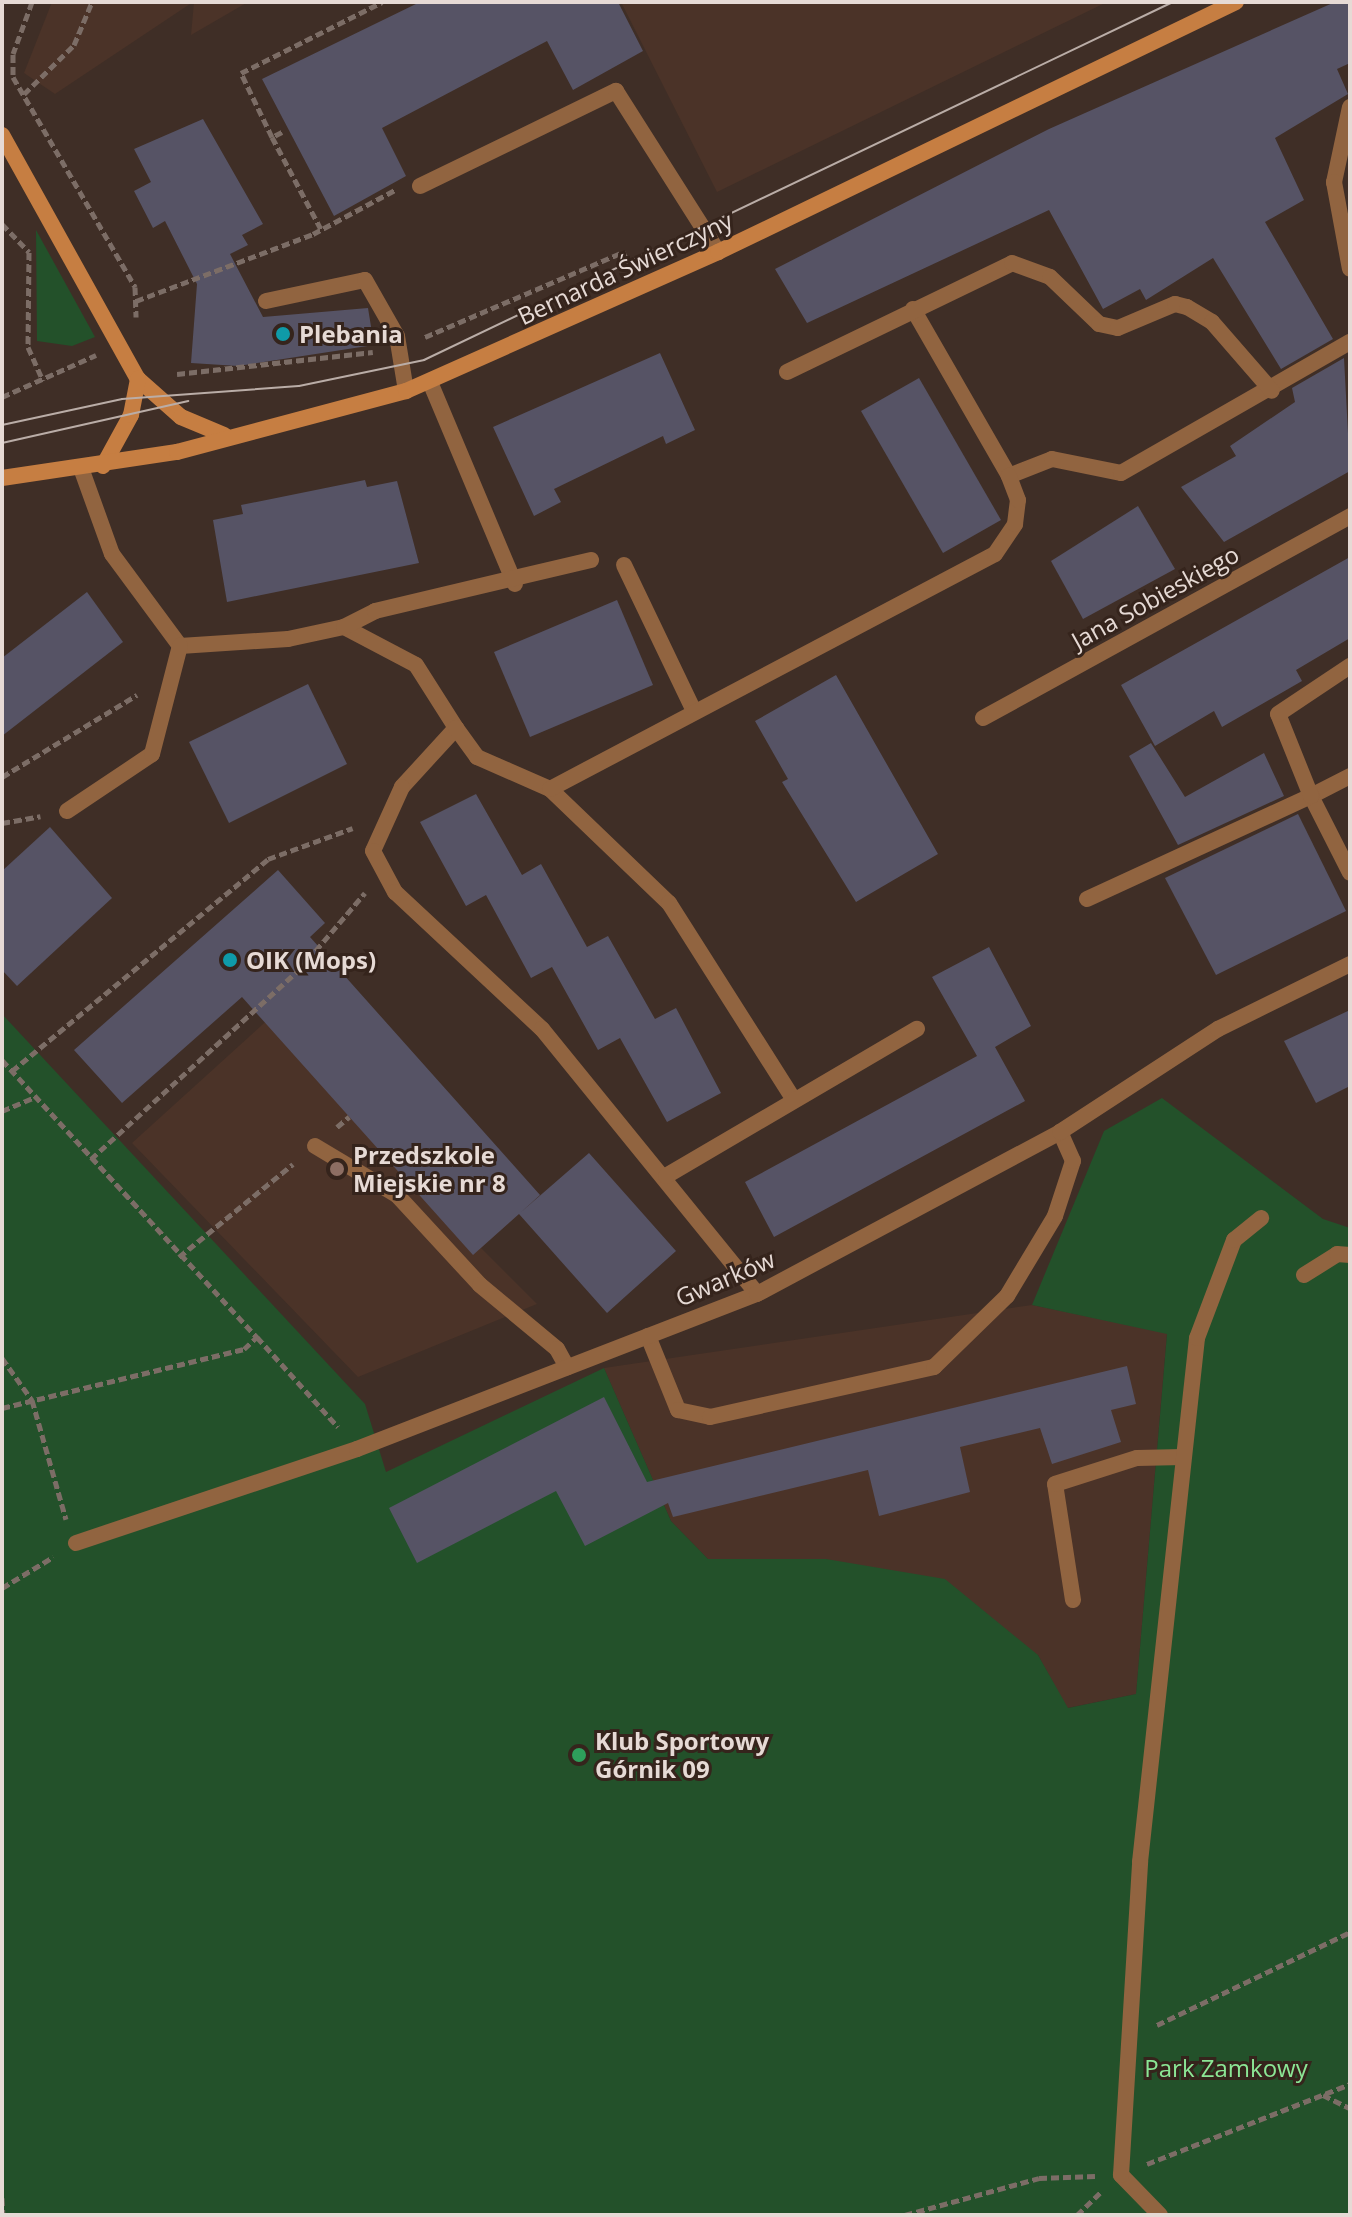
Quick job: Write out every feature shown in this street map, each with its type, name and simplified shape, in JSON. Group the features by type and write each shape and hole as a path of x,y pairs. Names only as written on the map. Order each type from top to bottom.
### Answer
{"street":[{"name":"Bernarda Świerczyny","path":"2,478 103,466 224,435 328,417 430,382 718,252 1236,2"},
{"path":"412,185 616,91 718,252"},
{"path":"1350,107 1334,182 1350,269"},
{"path":"2,135 138,379 174,412 224,435"},
{"path":"787,372 1012,263 1050,277 1099,324 1118,328 1175,304 1187,307 1212,322 1272,391"},
{"path":"266,301 365,280 398,347 406,391"},
{"path":"550,789 995,554 1015,524 1018,500 1009,476 913,309"},
{"path":"1009,476 1052,459 1121,473 1272,391 1350,342"},
{"path":"103,466 131,415 138,379"},
{"path":"430,382 515,584"},
{"path":"81,468 112,554 180,646"},
{"name":"Jana Sobieskiego","path":"983,718 1350,516"},
{"path":"180,646 275,641 344,627 375,611 515,584 591,560"},
{"path":"624,565 694,711"},
{"path":"344,627 416,665 477,757 550,789 669,903 794,1100"},
{"path":"67,811 152,754 180,646"},
{"path":"1350,666 1278,714 1311,796 1350,873"},
{"path":"456,728 402,787 373,851 395,892 542,1029 666,1176 757,1294"},
{"path":"1087,899 1350,776"},
{"name":"Gwarków","path":"76,1543 357,1449 757,1294 1060,1132 1175,1053 1350,964"},
{"path":"666,1176 917,1029"},
{"path":"648,1336 678,1410 710,1417 934,1367 1007,1296 1055,1216 1073,1161 1060,1132"},
{"path":"315,1146 397,1195 480,1285 557,1349 567,1367"},
{"path":"1160,2215 1121,2175 1126,2040 1183,1457 1197,1338 1234,1240 1261,1218"},
{"path":"1304,1275 1337,1254 1350,1255"},
{"path":"1073,1600 1055,1484 1137,1458 1183,1457"}],"path":[{"path":"2,397 43,381 136,331 135,287 24,94 13,54 32,2"},
{"path":"24,94 74,45 92,2"},
{"path":"321,229 241,73 382,2"},
{"path":"272,137 282,132"},
{"path":"136,301 321,229 412,185"},
{"path":"3,228 29,252 28,347 43,381"},
{"path":"170,372 242,372 398,347 623,252 638,289"},
{"path":"2,777 127,706 145,686"},
{"path":"2,823 67,811"},
{"path":"12,1071 268,859 357,826 379,832"},
{"path":"91,1159 300,969 384,871"},
{"path":"2,1060 357,1449"},
{"path":"2,1111 35,1097"},
{"path":"179,1257 349,1117"},
{"path":"2,1408 244,1349 257,1337"},
{"path":"2,1358 32,1400 76,1543 2,1588"},
{"path":"1126,2040 1350,1932"},
{"path":"905,2215 1039,2178 1121,2175 1350,2084"},
{"path":"1323,2095 1350,2108"},
{"path":"2,2198 3,2215"}],"shaded area":[{"path":"52,2 193,2 55,94 24,73"},
{"path":"194,2 248,2 191,35"},
{"path":"621,2 1107,2 717,192"},
{"name":"Przedszkole Miejskie nr 8","path":"328,965 540,1195 481,1248 537,1304 358,1377 132,1143"},
{"path":"1032,1305 1167,1333 1136,1694 1067,1708 1038,1655 826,1559 708,1559 671,1521 604,1368"}],"green space":[{"path":"36,230 95,337 72,346 37,341"},
{"name":"Klub Sportowy Górnik 09","path":"2,1014 365,1404 386,1472 604,1368 671,1521 708,1559 826,1559 945,1579 1038,1655 1068,1708 1136,1694 1167,1334 1032,1305 1104,1131 1162,1098 1323,1219 1350,1228 1350,2215 2,2215"}],"building":[{"path":"420,2 618,2 643,51 573,90 547,41 382,128 406,176 334,216 262,79"},
{"path":"1335,2 1350,2 1350,63 1337,69 1348,94 1275,138 1304,200 1265,222 1333,339 1281,369 1213,258 1146,300 1140,289 1103,309 1049,210 807,323 775,269 1049,129"},
{"path":"203,119 263,224 242,235 248,245 230,254 263,317 368,308 374,345 238,366 191,363 197,284 165,221 153,228 134,191 151,182 134,149"},
{"path":"660,353 695,430 666,444 663,436 554,489 561,502 534,516 493,427"},
{"path":"1344,358 1350,471 1224,542 1181,487 1236,456 1230,446 1295,402 1292,388"},
{"path":"919,378 1001,520 943,553 861,411"},
{"path":"365,480 367,487 397,481 419,563 227,602 213,520 243,514 241,505"},
{"path":"1138,506 1175,569 1083,619 1051,561"},
{"path":"1350,557 1350,638 1296,670 1302,681 1222,727 1214,711 1155,746 1121,685"},
{"path":"87,592 123,642 2,736 2,658"},
{"path":"617,600 653,685 530,737 494,652"},
{"path":"836,675 938,854 856,902 782,782 788,779 755,721"},
{"path":"308,684 347,764 229,823 189,742"},
{"path":"1151,743 1185,797 1264,753 1284,796 1178,845 1129,756"},
{"path":"476,794 522,875 541,864 587,947 608,936 655,1019 676,1008 721,1093 667,1122 620,1038 598,1050 552,967 531,978 486,895 466,906 420,822"},
{"path":"1298,814 1346,911 1216,975 1165,878"},
{"path":"50,827 112,898 17,986 2,970 2,871"},
{"path":"278,870 325,923 310,937 540,1195 520,1213 589,1153 676,1251 607,1313 519,1214 473,1255 242,997 122,1103 74,1050"},
{"path":"989,947 1031,1026 995,1047 1025,1101 774,1237 745,1182 977,1056 932,977"},
{"path":"1350,1010 1350,1086 1316,1103 1284,1041"},
{"path":"1127,1366 1136,1404 1111,1410 1121,1442 1052,1464 1040,1428 960,1447 970,1492 879,1516 868,1470 673,1517 668,1503 585,1546 556,1491 417,1563 389,1508 604,1397 647,1482"}],"tram line":[{"path":"2,425 122,399 299,386 424,360 1173,2"},
{"path":"2,443 188,401"}],"place":[{"name":"Plebania","path":"283,334"},
{"name":"OIK (Mops)","path":"230,960"},
{"name":"Przedszkole Miejskie nr 8","path":"337,1169"},
{"name":"Klub Sportowy Górnik 09","path":"579,1755"}],"park label":[{"name":"Park Zamkowy","path":"1226,2068"}]}
